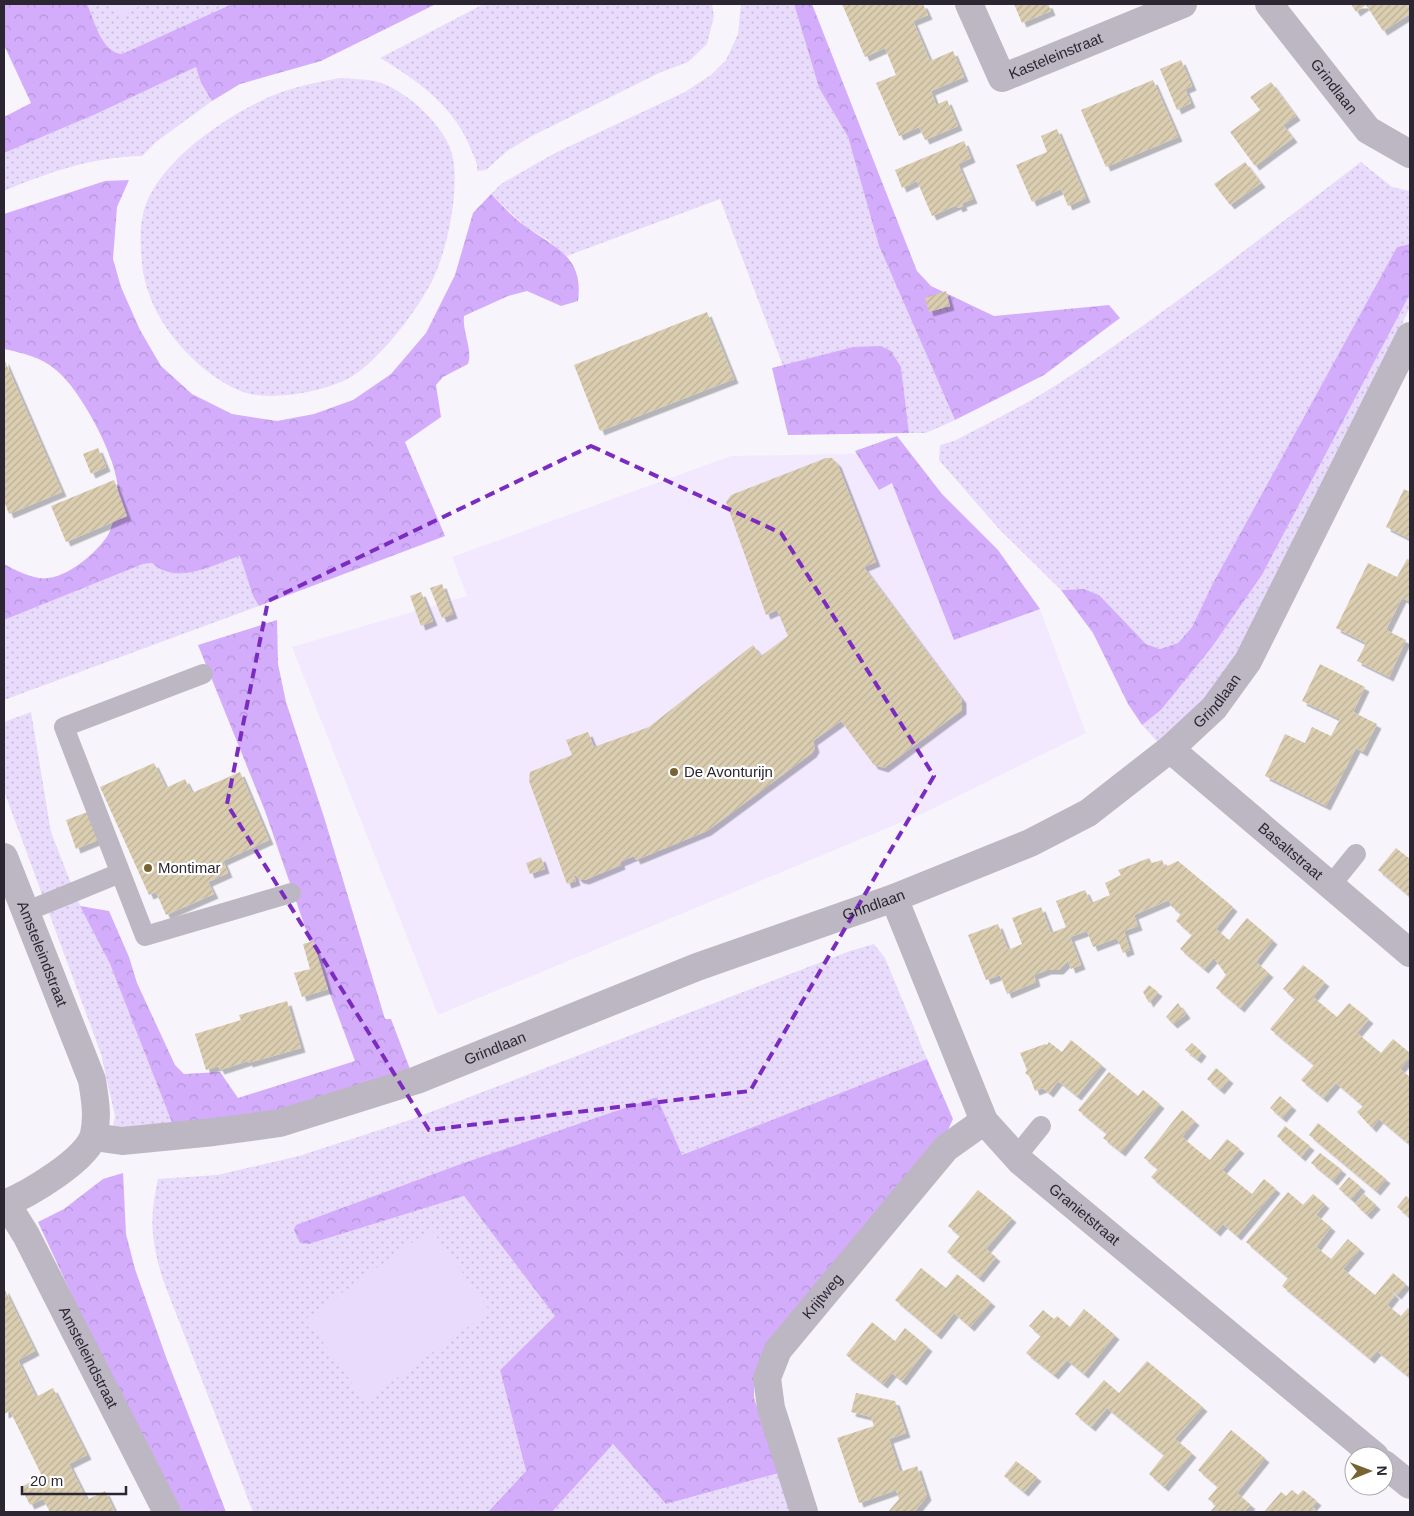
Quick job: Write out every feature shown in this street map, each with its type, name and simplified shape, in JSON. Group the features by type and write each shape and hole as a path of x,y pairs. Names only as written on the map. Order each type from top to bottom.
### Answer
{"street":[{"name":"Kasteleinstraat","path":"970,4 1002,78 1183,4"},
{"name":"Grindlaan","path":"1269,4 1368,130 1388,144 1410,154"},
{"name":"Grindlaan","path":"94,1137 122,1141 214,1132 280,1122 417,1080 697,967 894,898 1030,843 1088,813 1170,749 1214,708 1248,660 1410,336"},
{"name":"Basaltstraat","path":"1170,749 1410,953"},
{"name":"Amsteleindstraat","path":"4,857 92,1080 97,1111 94,1137"},
{"name":"Granietstraat","path":"894,898 984,1121 1016,1157 1363,1446"},
{"name":"Krijtweg","path":"804,1512 771,1408 767,1378 778,1350 946,1148 984,1121"},
{"path":"5,1204 43,1185 84,1152 94,1137"},
{"name":"Amsteleindstraat","path":"5,1204 26,1235 167,1512"},
{"path":"1394,1472 1410,1485"}],"lane":[{"path":"203,674 64,727 145,936 291,893"},
{"path":"1331,885 1356,854"},
{"path":"25,912 120,873"},
{"path":"1016,1157 1040,1126"}],"highlighted area":[{"path":"591,446 781,533 934,776 750,1091 429,1130 227,804 268,601"}],"shaded area":[{"path":"87,4 232,4 122,54 109,48 104,42"},
{"path":"111,4 145,4 116,17"},
{"path":"484,4 712,4 714,16 707,44 688,62 659,73 530,137 507,151 486,170 477,171 476,161 465,136 446,109 422,86 380,58"},
{"path":"741,4 794,4 819,88 848,137 879,246 955,420 926,433 909,433 901,367 853,347 783,366 720,199 567,256 548,240 525,226 491,194 501,184 553,154 685,92 711,75 726,60 738,34"},
{"path":"196,67 201,83 212,101 156,142 142,156 106,159 71,167 4,191 4,153 96,114"},
{"path":"341,78 362,79 387,85 412,101 434,122 443,134 453,158 455,187 448,236 427,291 398,332 374,359 362,369 341,382 316,390 274,396 250,394 225,383 203,368 181,346 162,322 149,294 142,264 141,227 143,215 150,196 161,178 194,144 213,130 251,106 278,93 305,85"},
{"path":"1361,162 1392,187 1410,191 1410,244 1397,247 1212,585 1192,627 1178,643 1160,649 1146,644 1098,595 1084,589 1061,590 999,529 939,460 940,445 954,441 1015,409 1059,383 1110,349 1183,297"},
{"path":"1410,294 1410,307 1246,658 1163,748 1142,725 1161,710 1212,647 1262,575"},
{"name":"De Avonturijn","path":"883,453 954,640 1040,609 1086,733 926,812 438,1015 292,647 467,596 452,557 731,456"},
{"path":"240,556 253,596 259,606 4,700 4,620 143,564 152,563 162,570 172,573 183,573 195,572"},
{"path":"31,712 51,832 77,899 110,964 174,1128 112,1131 115,1116 101,1054 4,791 4,722"},
{"path":"874,944 885,958 927,1059 682,1155 657,1097 309,1244 464,1196 556,1316 500,1370 526,1471 488,1512 253,1512 163,1280 156,1253 152,1219 158,1179 217,1175 299,1156 407,1121 850,951"},
{"path":"431,1229 490,1311 365,1401 306,1319"},
{"path":"613,1444 666,1504 779,1473 792,1512 552,1512"}],"green space":[{"path":"4,4 87,4 104,42 115,52 122,54 232,4 436,4 321,61 240,84 212,101 201,83 196,67 96,114 4,153 4,117 31,103 4,45"},
{"path":"794,4 812,4 917,271 931,286 994,316 1109,305 1120,318 1044,375 955,420 879,246 848,137 819,88"},
{"path":"129,180 117,207 113,259 121,287 140,330 161,366 192,394 232,414 277,421 314,414 353,400 391,374 426,333 455,275 473,213 491,194 511,215 565,255 572,263 576,273 579,286 578,301 561,306 527,291 508,296 464,316 464,328 469,352 468,364 443,377 436,385 441,417 405,442 445,536 259,606 253,596 240,556 195,572 183,573 172,573 162,570 152,563 143,564 4,620 4,564 17,571 39,578 58,576 78,565 96,550 108,535 118,494 113,464 106,446 77,393 56,370 44,362 25,354 4,349 4,214 105,181"},
{"path":"1410,244 1410,294 1262,575 1212,647 1161,710 1142,725 1128,704 1093,633 1061,590 1084,589 1099,595 1146,644 1160,649 1178,643 1192,627 1212,585 1397,247"},
{"path":"881,346 891,351 901,367 909,433 788,435 772,368 853,347"},
{"path":"897,436 942,494 998,550 1040,609 954,640 892,483 879,490 855,451"},
{"path":"277,620 278,664 286,702 324,817 385,1019 391,1019 413,1077 336,1102 174,1128 110,964 80,906 109,911 129,957 137,983 175,1065 184,1074 220,1072 238,1098 355,1061 306,930 265,811 198,645"},
{"path":"927,1059 953,1119 943,1141 754,1381 754,1398 779,1473 666,1504 613,1444 552,1512 488,1512 526,1471 500,1370 555,1316 464,1196 309,1244 300,1243 294,1230 296,1225 461,1164 657,1097 682,1155"},
{"path":"123,1173 126,1234 135,1269 166,1357 226,1512 182,1512 88,1330 38,1222 64,1209 103,1179"}],"building":[{"path":"842,4 923,4 928,15 913,21 930,61 953,51 964,77 931,91 936,105 947,100 958,126 925,140 919,127 899,136 876,83 896,75 885,48 865,57"},
{"path":"1014,4 1048,4 1051,11 1022,23"},
{"path":"1351,4 1410,4 1410,14 1383,31 1366,5 1356,12"},
{"path":"1181,60 1192,86 1185,89 1191,103 1177,110 1160,69"},
{"path":"1153,80 1178,137 1106,167 1081,110"},
{"path":"1271,82 1296,116 1283,125 1293,138 1255,166 1230,132 1260,110 1250,97"},
{"path":"1057,129 1086,198 1068,206 1061,189 1032,202 1016,165 1047,152 1041,136"},
{"path":"964,141 971,158 958,164 973,199 962,203 963,206 958,208 957,205 932,216 917,181 902,188 895,170"},
{"path":"1245,162 1261,183 1230,205 1214,184"},
{"path":"946,291 950,306 929,312 925,298"},
{"path":"707,312 734,379 600,431 574,365"},
{"path":"4,359 62,492 9,514 4,501"},
{"path":"98,448 106,467 91,474 83,454"},
{"path":"826,458 832,458 837,463 876,562 864,567 962,699 962,710 884,768 874,765 841,721 813,741 815,748 812,753 707,831 636,860 634,856 620,862 621,865 585,880 579,879 574,874 576,881 567,884 529,781 530,772 572,755 566,740 588,732 594,747 649,727 753,645 761,656 788,636 777,610 766,615 726,502 731,495"},
{"path":"114,480 127,516 66,542 51,506"},
{"path":"1404,489 1410,492 1410,539 1386,527"},
{"path":"1407,559 1410,560 1410,602 1402,598 1386,630 1406,640 1389,677 1357,661 1366,643 1336,628 1368,563 1397,577"},
{"path":"442,584 453,614 442,618 430,588"},
{"path":"421,592 433,621 421,626 410,596"},
{"path":"1320,664 1365,687 1353,712 1377,724 1363,752 1356,748 1326,806 1265,776 1285,734 1305,743 1312,727 1331,736 1340,719 1302,701"},
{"path":"154,763 166,788 185,779 192,793 240,772 269,840 223,861 228,873 208,882 214,894 166,915 156,892 149,895 100,787"},
{"path":"93,810 103,838 76,849 66,820"},
{"path":"1396,848 1410,859 1409,896 1378,870"},
{"path":"541,857 545,869 530,874 526,863"},
{"path":"1149,858 1152,863 1162,860 1165,867 1178,861 1233,907 1216,929 1229,940 1247,918 1273,940 1256,962 1269,973 1240,1008 1216,988 1226,975 1214,958 1204,969 1180,949 1192,935 1176,921 1181,914 1171,906 1169,900 1134,915 1138,926 1124,931 1130,950 1123,953 1117,938 1093,947 1087,931 1070,937 1081,965 1071,969 1068,961 1059,970 1047,970 1034,975 1036,982 1007,994 1000,975 986,980 968,935 998,924 1008,950 1022,944 1012,918 1041,907 1051,933 1066,927 1056,901 1085,890 1091,903 1110,895 1105,883 1121,875 1118,870"},
{"path":"313,941 328,989 302,997 294,973 310,969 303,944"},
{"path":"1303,965 1325,982 1313,997 1337,1017 1349,1003 1369,1019 1357,1033 1381,1053 1393,1039 1410,1053 1410,1057 1400,1069 1410,1077 1410,1145 1379,1119 1372,1128 1357,1112 1363,1106 1336,1083 1323,1098 1301,1080 1314,1065 1270,1029 1295,999 1283,989"},
{"path":"1149,985 1158,992 1149,1003 1143,992"},
{"path":"287,1001 301,1048 220,1070 218,1066 206,1070 195,1034 241,1020 239,1015"},
{"path":"1178,1003 1186,1014 1173,1024 1166,1017"},
{"path":"1071,1040 1102,1065 1077,1096 1058,1081 1049,1093 1043,1088 1035,1091 1030,1077 1025,1073 1027,1070 1020,1053 1045,1044 1047,1045 1049,1042 1062,1052"},
{"path":"1192,1043 1202,1052 1197,1059 1185,1050"},
{"path":"1216,1068 1229,1079 1220,1090 1207,1079"},
{"path":"1109,1072 1138,1096 1143,1090 1160,1104 1121,1152 1103,1138 1107,1134 1078,1110"},
{"path":"1280,1096 1292,1106 1282,1118 1270,1108"},
{"path":"1182,1110 1195,1121 1182,1137 1195,1148 1210,1160 1227,1139 1240,1149 1222,1170 1252,1194 1264,1179 1276,1189 1237,1236 1223,1224 1216,1232 1151,1177 1158,1169 1144,1158"},
{"path":"1318,1123 1386,1179 1376,1191 1309,1135"},
{"path":"1285,1126 1310,1146 1301,1157 1277,1136"},
{"path":"1320,1153 1342,1170 1333,1181 1311,1163"},
{"path":"1349,1177 1361,1187 1351,1199 1339,1189"},
{"path":"978,1190 1012,1218 986,1249 996,1257 979,1278 947,1252 960,1236 948,1226"},
{"path":"1288,1192 1303,1205 1313,1194 1325,1204 1316,1215 1331,1227 1316,1247 1331,1259 1348,1239 1360,1249 1343,1269 1375,1295 1393,1273 1406,1284 1397,1295 1386,1286 1395,1295 1387,1305 1401,1316 1408,1308 1410,1310 1410,1378 1377,1351 1370,1359 1282,1286 1288,1278 1246,1242"},
{"path":"1364,1194 1376,1205 1367,1215 1355,1204"},
{"path":"1406,1196 1410,1199 1409,1217 1397,1207"},
{"path":"921,1268 946,1288 957,1274 991,1302 970,1327 954,1313 937,1335 895,1300"},
{"path":"4,1288 35,1351 18,1360 36,1397 53,1388 87,1455 69,1464 87,1500 105,1491 115,1512 50,1512 43,1499 30,1505 21,1487 42,1476 10,1411 4,1414"},
{"path":"1084,1309 1115,1335 1084,1374 1067,1360 1054,1375 1026,1353 1041,1336 1029,1326 1043,1310 1054,1319 1057,1316 1070,1327"},
{"path":"872,1322 895,1341 905,1328 928,1347 902,1381 892,1373 883,1384 846,1355"},
{"path":"1147,1361 1203,1407 1175,1439 1192,1453 1164,1487 1149,1474 1164,1455 1107,1408 1091,1427 1075,1414 1104,1380 1119,1393"},
{"path":"856,1393 895,1401 906,1433 889,1439 900,1472 917,1466 927,1496 914,1512 888,1512 899,1499 896,1490 859,1503 837,1438 874,1426 871,1417 851,1412"},
{"path":"1231,1430 1265,1458 1237,1493 1251,1505 1244,1512 1210,1512 1216,1505 1208,1499 1218,1487 1198,1470"},
{"path":"1016,1461 1037,1477 1024,1492 1004,1476"},
{"path":"1292,1490 1298,1495 1303,1490 1317,1501 1312,1507 1319,1512 1264,1512 1281,1492 1286,1496"}],"place":[{"name":"De Avonturijn","path":"674,772"},
{"name":"Montimar","path":"148,868"}]}
